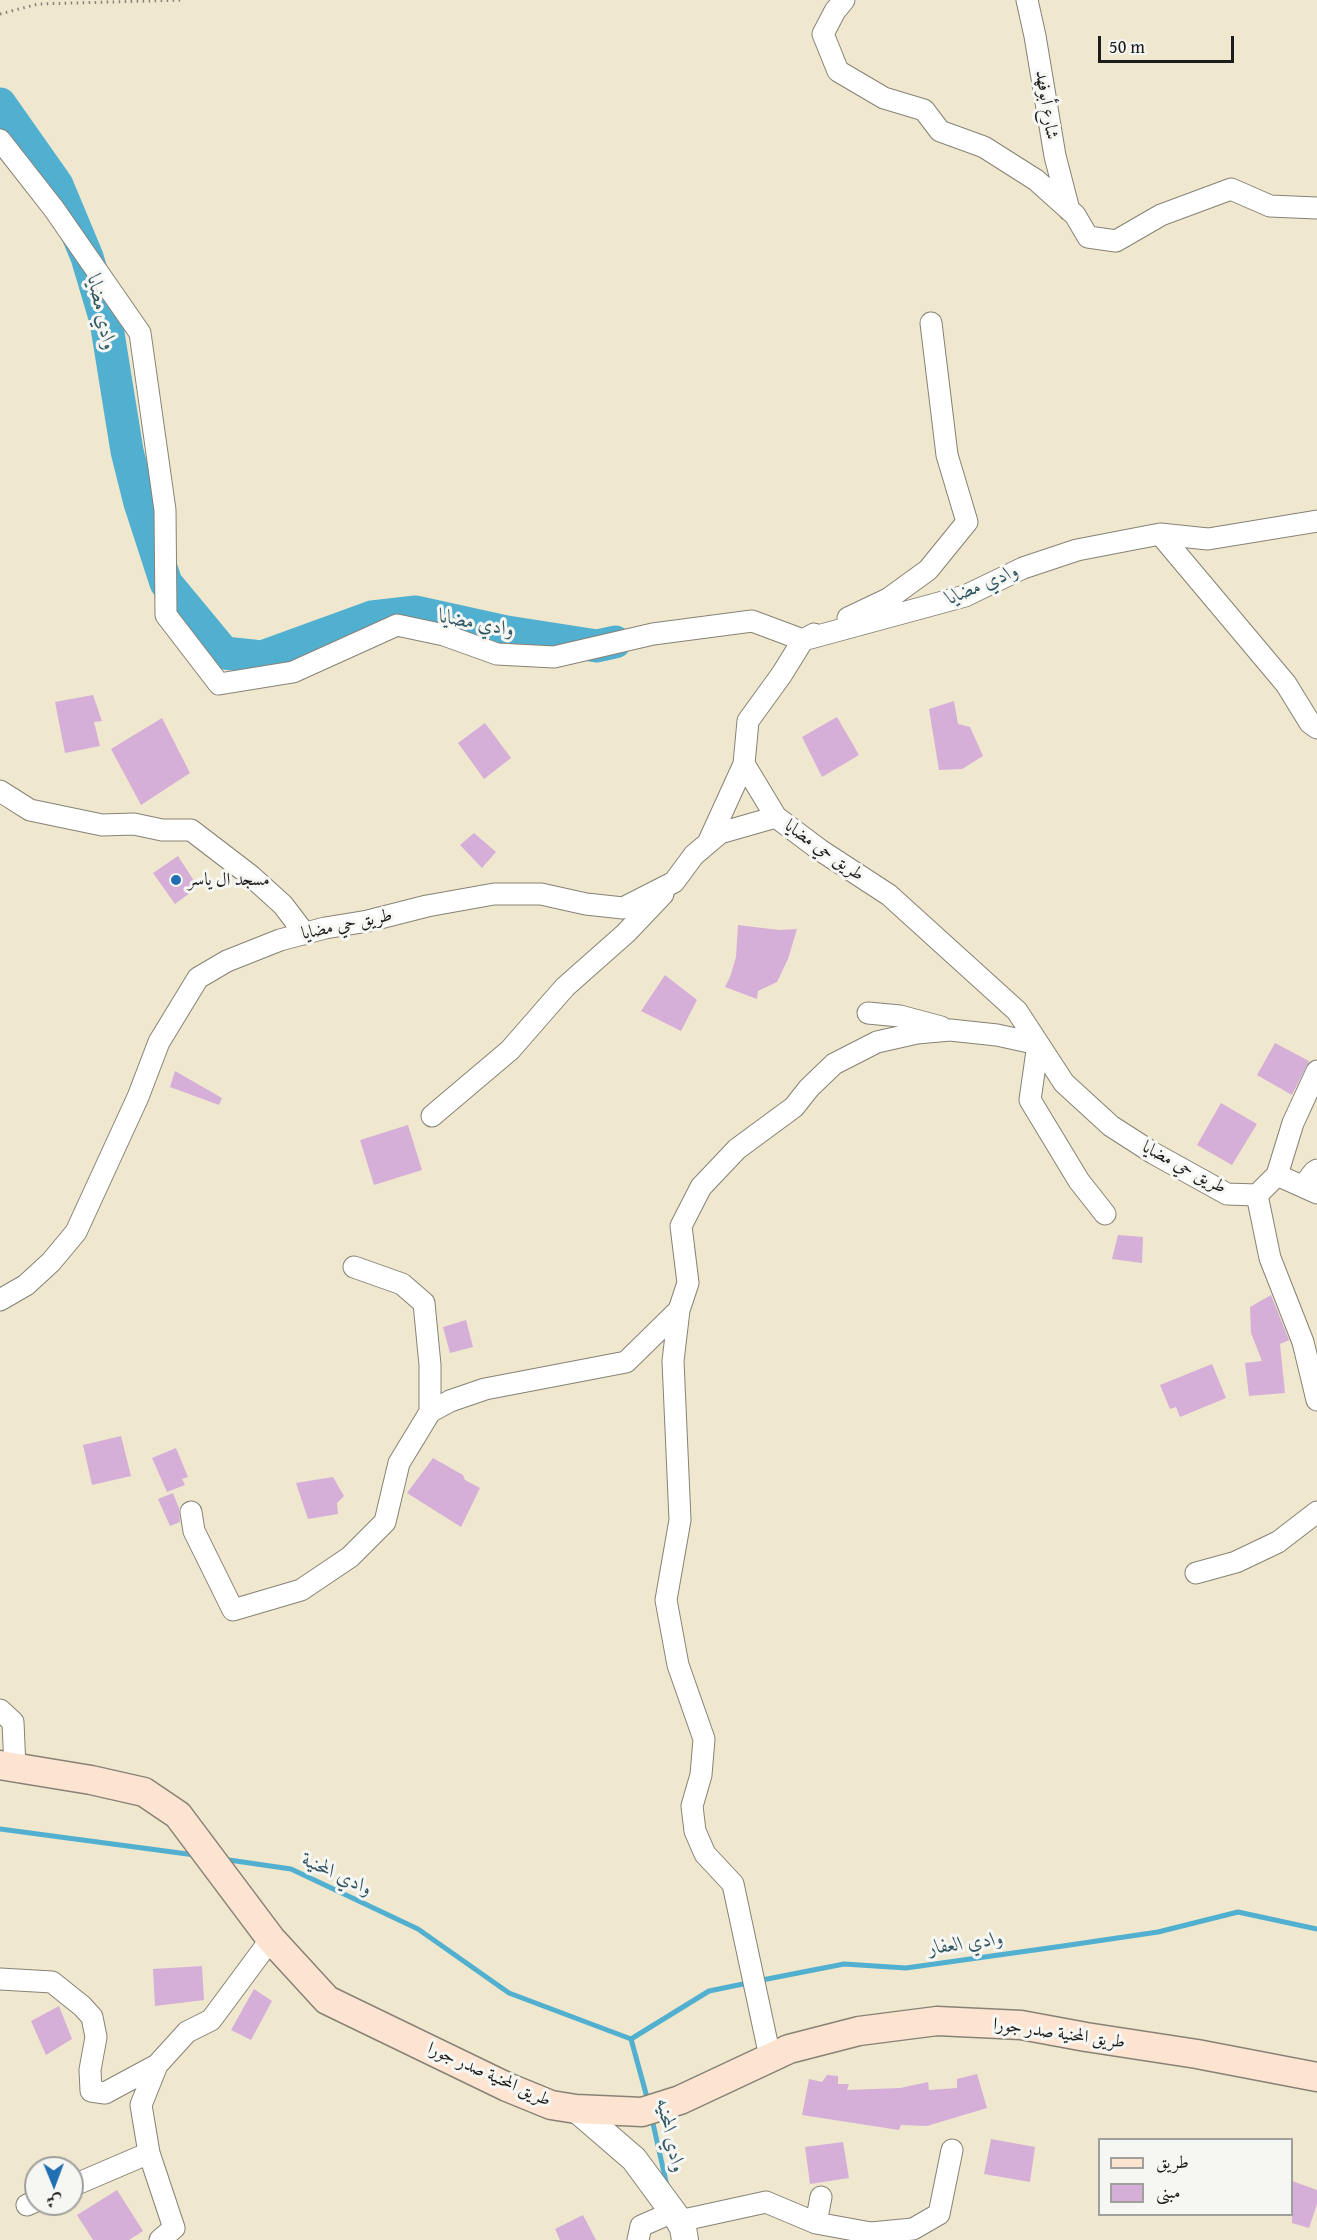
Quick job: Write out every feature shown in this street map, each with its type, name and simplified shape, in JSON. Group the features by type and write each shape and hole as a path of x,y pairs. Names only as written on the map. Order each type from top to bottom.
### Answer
{"main road":[{"name":"طريق المحنية صدر جورا","path":"7,1767 91,1780 144,1792 178,1815 270,1939 327,2000 507,2087 551,2105 589,2110 642,2112 680,2100 789,2049 859,2031 937,2021 1021,2025 1197,2054 1317,2077"}],"street":[{"path":"844,0 835,10 823,34 838,70 884,98 924,110 940,131 984,147 1036,180 1075,215 1088,237 1116,241 1161,215 1231,189 1270,206 1317,208"},
{"name":"شارع أبوفهد","path":"1027,0 1055,156 1070,210"},
{"path":"0,140 54,209 140,333 165,510 166,615 219,684 293,672 397,625 444,635 498,654 554,657 653,634 752,621 803,640 965,596 1023,568 1077,550 1160,534 1208,539 1317,520"},
{"path":"708,843 744,764 748,721 803,640 896,593 928,570 967,522 947,455 931,323"},
{"path":"1160,534 1286,684 1310,723 1317,728"},
{"path":"744,764 776,817"},
{"path":"0,791 30,810 102,825 134,824 162,830 191,830 251,876 283,905 305,934"},
{"name":"طريق حي مضايا","path":"0,1300 26,1285 51,1262 76,1232 138,1097 159,1042 198,978 227,961 280,940 427,906 494,894 540,894 586,904 623,908 674,882 694,855 720,833 776,817 820,850 889,895 1017,1011 1064,1083 1111,1126 1153,1154 1227,1194 1257,1195"},
{"path":"432,1116 510,1050 565,987 626,933 674,882"},
{"path":"868,1013 900,1016 950,1030 997,1035 1038,1044 1030,1100 1079,1181 1105,1214"},
{"path":"770,2057 733,1884 705,1854 695,1831 692,1806 702,1775 704,1739 678,1665 666,1600 680,1520 672,1361 680,1310 688,1283 681,1226 700,1187 737,1149 794,1107 809,1088 834,1064 877,1042 917,1033 950,1030"},
{"path":"1317,1071 1293,1123 1276,1175 1257,1195 1270,1258 1303,1342 1317,1400"},
{"path":"1276,1175 1310,1189 1314,1172 1317,1170"},
{"path":"191,1512 194,1530 233,1610 301,1590 350,1557 385,1522 399,1463 429,1412 430,1365 424,1303 402,1284 354,1267"},
{"path":"429,1412 450,1401 485,1389 626,1362 680,1310"},
{"path":"1196,1573 1236,1562 1278,1542 1317,1512"},
{"path":"0,1710 13,1722 7,1767"},
{"path":"0,1979 52,1982 82,2006 92,2017 96,2037 90,2070 91,2091 105,2093 157,2065 188,2032 211,2020 270,1939"},
{"path":"157,2065 141,2105 149,2153 174,2229 160,2240"},
{"path":"589,2110 634,2159 679,2224"},
{"path":"638,2240 641,2226 679,2224 766,2202 816,2223 871,2233 913,2229 939,2214 952,2150"},
{"path":"84,2181 149,2153"},
{"path":"816,2223 820,2197"}],"path":[{"path":"0,14 38,4 184,0"}],"building":[{"path":"93,695 102,721 94,722 100,746 65,753 55,702"},
{"path":"954,701 958,724 970,727 983,756 962,769 939,770 929,709"},
{"path":"837,717 859,755 822,777 802,737"},
{"path":"162,718 190,773 141,805 111,749"},
{"path":"485,723 511,758 484,779 458,743"},
{"path":"474,833 496,852 482,868 460,845"},
{"name":"مسجد ال ياسر","path":"178,856 198,887 175,904 153,873"},
{"path":"738,925 779,930 797,929 788,959 777,982 758,991 757,999 725,987 736,957"},
{"path":"665,975 697,1000 681,1031 641,1011"},
{"path":"1275,1043 1309,1061 1292,1095 1257,1075"},
{"path":"175,1071 222,1098 219,1105 170,1087"},
{"path":"1221,1103 1257,1124 1232,1165 1197,1145"},
{"path":"408,1125 422,1170 374,1185 360,1140"},
{"path":"1118,1235 1143,1237 1142,1263 1112,1259"},
{"path":"1271,1295 1289,1340 1280,1344 1285,1393 1249,1396 1245,1363 1262,1361 1251,1333 1250,1307"},
{"path":"466,1320 473,1347 450,1353 443,1327"},
{"path":"1212,1364 1226,1398 1180,1417 1176,1407 1170,1409 1160,1385"},
{"path":"121,1436 131,1476 92,1485 83,1445"},
{"path":"176,1448 188,1477 182,1479 185,1485 167,1492 152,1458"},
{"path":"433,1458 463,1475 465,1480 480,1488 461,1527 407,1493"},
{"path":"333,1477 344,1496 337,1503 338,1514 308,1519 296,1483"},
{"path":"173,1493 179,1508 180,1522 170,1526 158,1499"},
{"path":"202,1966 204,2000 155,2006 153,1969"},
{"path":"254,1989 272,2001 251,2040 231,2030"},
{"path":"59,2006 72,2039 46,2055 31,2021"},
{"path":"977,2074 987,2108 927,2126 901,2125 899,2130 802,2115 809,2079 822,2082 827,2075 838,2076 838,2084 849,2084 847,2090 900,2088 928,2082 929,2090 957,2088 957,2079"},
{"path":"991,2139 1035,2147 1030,2182 984,2174"},
{"path":"843,2142 849,2178 810,2184 805,2147"},
{"path":"1293,2181 1317,2190 1317,2204 1309,2228 1292,2223"},
{"path":"117,2190 143,2231 129,2240 93,2240 78,2216 84,2216 84,2211"},
{"path":"583,2215 596,2240 560,2240 555,2229"}],"waterway":[{"name":"وادي مضايا","path":"0,104 57,185 87,257 106,321 127,451 140,503 166,583 224,653 262,657 372,617 416,612 507,632 597,646 615,642"},
{"name":"وادي المحنية","path":"0,1829 195,1855"},
{"name":"وادي المحنية","path":"222,1859 291,1869 418,1929 509,1993 631,2039"},
{"name":"وادي العفار","path":"757,1981 844,1964 906,1968 1063,1946 1158,1932 1238,1912 1317,1929"},
{"name":"وادي العفار","path":"631,2039 709,1991 748,1983"},
{"name":"وادي المحنيه","path":"631,2039 648,2101"},
{"name":"وادي المحنيه","path":"652,2119 667,2186"}],"place":[{"name":"مسجد ال ياسر","path":"176,880"}]}
